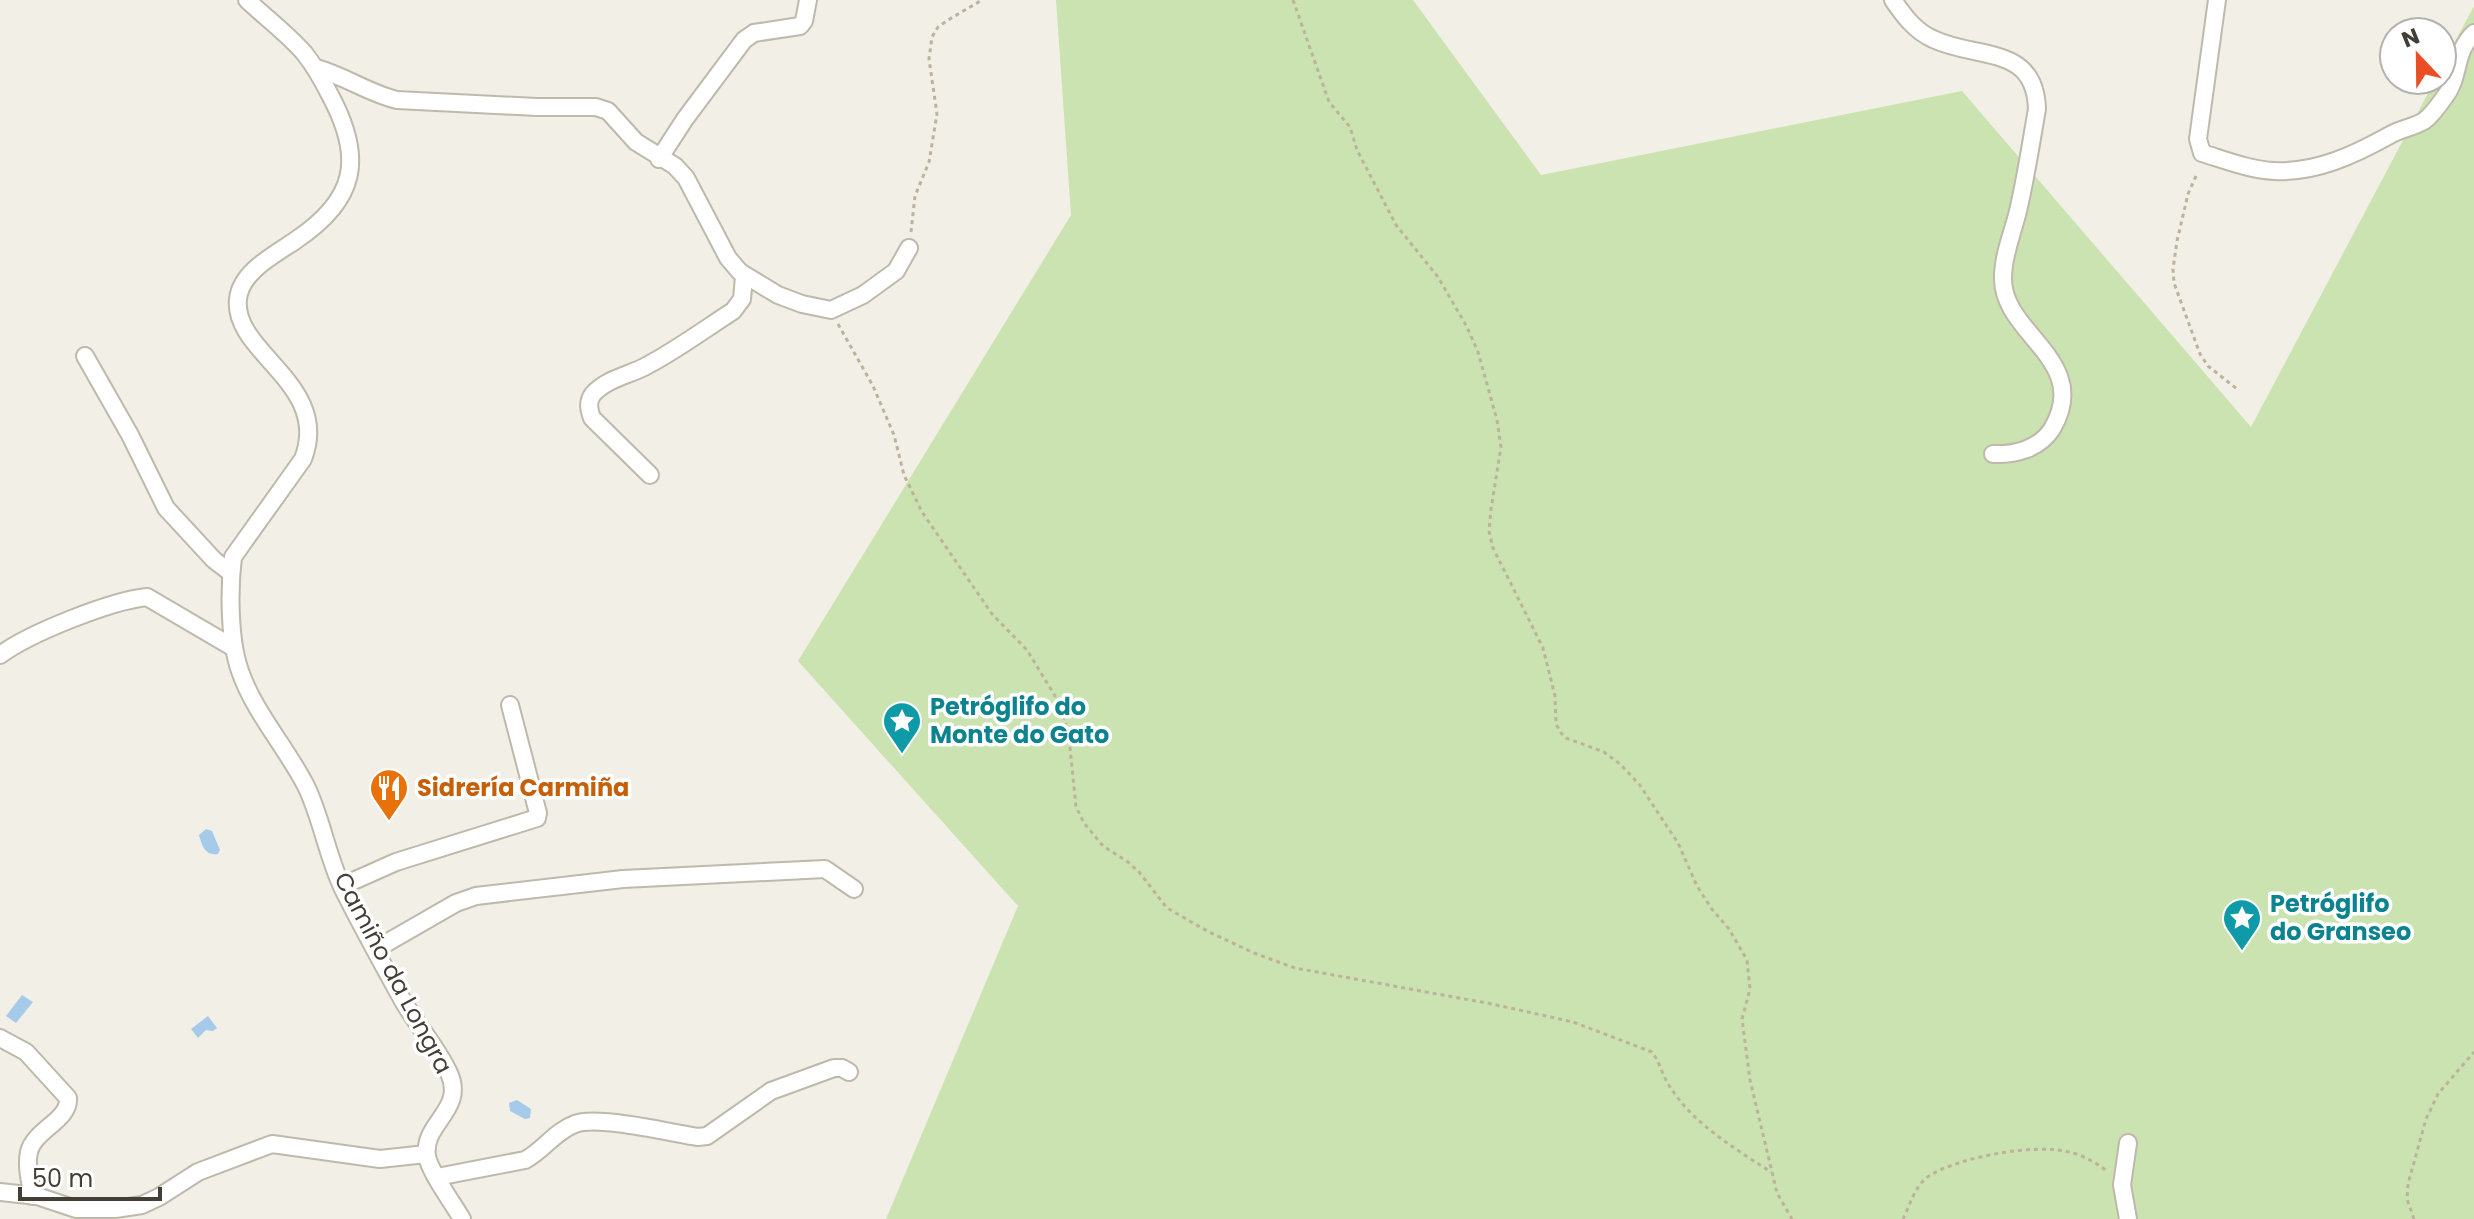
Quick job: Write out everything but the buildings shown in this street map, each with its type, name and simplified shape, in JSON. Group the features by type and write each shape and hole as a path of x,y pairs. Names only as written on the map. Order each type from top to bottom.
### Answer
{"street":[{"name":"Camiño da Longra","path":"247,0 303,51 316,68 340,113 350,141 351,166 347,185 324,218 262,263 246,281 238,297 239,313 248,331 299,398 307,414 310,442 303,459 233,557 234,648 240,672 253,700 285,748 307,789 342,886 404,1003 449,1072 454,1088 453,1098 430,1137 426,1154"},
{"path":"659,159 744,40 754,33 800,26 808,0"},
{"path":"1893,0 1921,32 1950,45 2023,67 2034,83 2037,109 2003,287 2013,311 2051,359 2057,373 2062,405 2048,434 2035,445 2009,455 1993,454"},
{"path":"2217,0 2198,139 2200,147 2202,153 2274,171 2337,161 2359,153 2393,132 2424,121 2454,83 2458,56 2474,33"},
{"path":"316,68 397,100 596,107 608,111 636,142 659,159 675,166 686,178 728,258 744,277 778,295 831,310 881,284 904,262 909,248"},
{"path":"650,475 592,418 589,411 591,399 594,393 617,378 645,367 733,311 742,299 744,277"},
{"path":"85,356 130,435 166,508 214,560 231,573"},
{"path":"0,655 67,622 147,597 234,648"},
{"path":"342,886 396,862 537,818 510,705"},
{"path":"376,949 456,903 476,896 623,879 825,869 854,889"},
{"path":"0,1038 26,1052 68,1098 66,1111 29,1148 33,1196"},
{"path":"437,1177 525,1160 537,1154 564,1129 591,1120 707,1136 771,1091 834,1068 849,1072"},
{"path":"2128,1143 2122,1185 2128,1219"},
{"path":"0,1192 33,1196 76,1209 96,1211 142,1205 198,1172 272,1144 380,1159 426,1154 462,1219"}],"path":[{"path":"909,248 915,196 929,162 937,114 929,59 932,37 938,27 982,0"},
{"path":"1293,0 1329,102 1350,127 1357,150 1396,225 1438,277 1478,352 1497,420 1501,447 1491,509 1491,540 1499,563 1543,648 1555,696 1556,724 1566,738 1604,752 1639,784 1678,843 1697,886 1729,929 1747,960 1750,989 1742,1019 1750,1080 1777,1193 1792,1219"},
{"path":"2196,176 2188,194 2177,241 2174,283 2200,354 2208,366 2237,389"},
{"path":"831,310 873,386 894,435 904,475 922,512 992,614 1027,650 1055,696 1066,726 1076,807 1084,823 1103,846 1139,872 1167,908 1232,943 1295,968 1573,1022 1639,1046 1652,1052 1666,1080 1685,1105 1722,1140 1771,1172"},
{"path":"2414,1219 2407,1199 2408,1184 2426,1119 2438,1094 2474,1052"},
{"path":"1903,1219 1919,1185 1928,1177 1995,1153 2067,1151 2103,1168 2122,1185"}],"green space":[{"path":"1056,0 1413,0 1541,175 1962,91 2251,427 2427,96 2458,96 2458,36 2474,6 2474,1219 886,1219 1018,906 798,661 1071,215"}],"water":[{"path":"206,829 212,831 220,850 218,854 207,852 203,846 199,835"},
{"path":"22,995 33,1002 16,1023 6,1016"},
{"path":"208,1016 217,1028 206,1030 198,1038 191,1029"},
{"path":"517,1100 531,1109 530,1118 525,1119 510,1111 509,1103"}],"place":[{"name":"Petróglifo do Monte do Gato","path":"902,755"},
{"name":"Sidrería Carmiña","path":"389,822"},
{"name":"Petróglifo do Granseo","path":"2242,952"}]}
